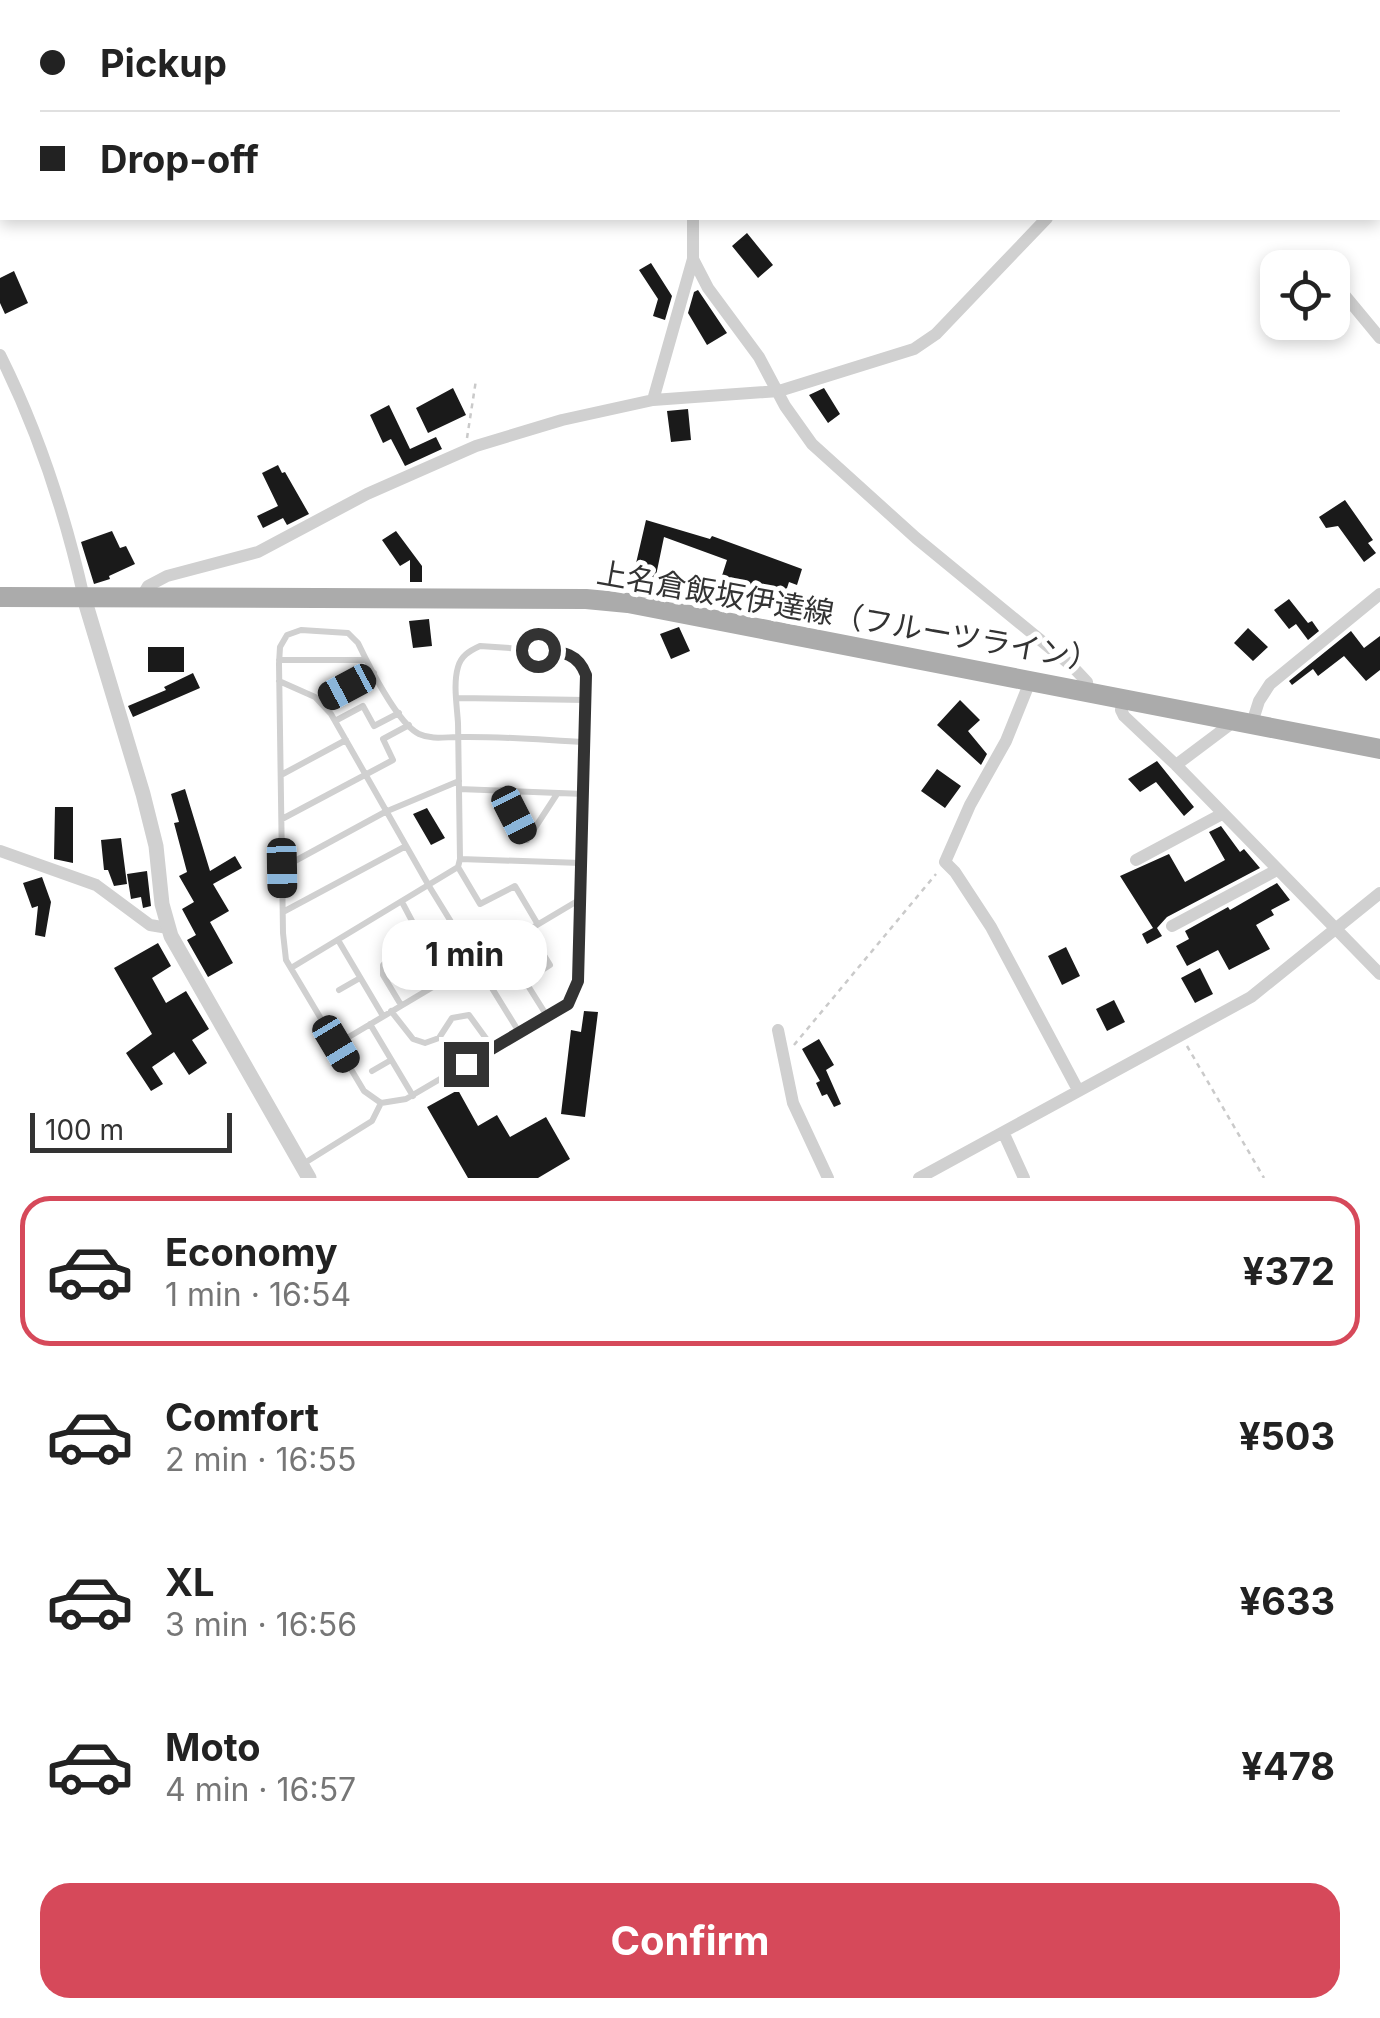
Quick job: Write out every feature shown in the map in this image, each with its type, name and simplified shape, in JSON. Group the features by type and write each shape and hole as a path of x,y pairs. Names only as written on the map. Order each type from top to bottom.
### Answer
{"main road":[{"name":"上名倉飯坂伊達線（フルーツライン）","path":"0,597 586,599 628,603 1380,750"}],"street":[{"path":"653,400 693,259 693,220"},
{"path":"141,598 148,586 167,576 258,552 337,509 464,451 562,420 653,400 779,391 859,369 926,344 1044,220"},
{"path":"693,259 708,288 812,444 916,538 1081,674 1088,690"},
{"path":"1350,302 1380,338"},
{"path":"0,355 64,512 84,598 144,794 168,928 305,1172"},
{"path":"1176,766 1244,722 1270,684 1380,594"},
{"path":"1031,679 1006,742 970,804 945,862 990,926 1078,1090"},
{"path":"1123,697 1124,716 1380,974"},
{"path":"1136,860 1222,814"},
{"path":"0,851 96,885 150,924 168,928"},
{"path":"1172,926 1277,870"},
{"path":"919,1178 1251,997 1380,893"},
{"path":"778,1030 793,1103 828,1178"},
{"path":"1004,1134 1024,1178"}],"lane":[{"path":"536,924 515,886 480,904 459,863 459,785 458,736 457,698 456,672 469,651 480,646 568,652 583,667 586,700 584,794 576,991 568,1004 399,1103 382,1103 364,1091 291,968 284,947 279,681 283,638 301,630 348,633 358,643 398,713 425,736 458,736 585,742"},
{"path":"279,660 366,660"},
{"path":"320,702 374,673"},
{"path":"279,681 320,702 335,721 474,962 520,1032"},
{"path":"457,698 586,700"},
{"path":"335,721 362,706 374,726 398,713"},
{"path":"281,820 393,760 382,739 409,725"},
{"path":"281,776 346,740"},
{"path":"282,868 385,812 459,785 584,794"},
{"path":"502,790 527,840 558,793"},
{"path":"282,912 406,846"},
{"path":"291,968 429,886 459,863 582,863"},
{"path":"336,1044 580,900"},
{"path":"401,1006 383,975 383,965 393,956 411,953 422,940 402,902"},
{"path":"528,929 550,965 525,980 547,1016"},
{"path":"338,940 382,1016"},
{"path":"338,990 360,978"},
{"path":"391,1011 408,1034 425,1044 438,1038 452,1018 469,1016 493,1048"},
{"path":"370,1024 412,1096"},
{"path":"372,1071 392,1060"},
{"path":"305,1172 372,1121 382,1103"}],"path":[{"path":"464,451 476,380"},
{"path":"783,1058 916,902 945,862"},
{"path":"1181,1036 1264,1178"}],"building":[{"path":"747,233 773,265 758,278 732,246"},
{"path":"651,263 672,296 665,320 653,316 658,299 639,270"},
{"path":"14,271 28,303 5,314 0,303 0,278"},
{"path":"698,290 727,333 707,345 688,313"},
{"path":"453,388 466,415 428,433 416,408"},
{"path":"824,388 840,414 828,423 809,395"},
{"path":"389,405 410,449 436,437 442,449 405,466 391,439 383,443 370,415"},
{"path":"688,409 691,440 671,442 667,411"},
{"path":"278,465 309,514 287,525 283,518 263,528 257,516 278,506 262,473"},
{"path":"1345,500 1373,540 1368,543 1376,553 1364,562 1338,526 1326,528 1319,517"},
{"path":"646,520 710,539 712,536 802,569 797,585 789,582 781,606 719,585 727,560 664,537 653,590 631,585"},
{"path":"112,531 120,548 126,546 135,564 94,584 81,542"},
{"path":"396,531 422,566 422,582 410,582 410,560 400,566 382,540"},
{"path":"1289,599 1319,631 1308,640 1296,624 1289,629 1274,610"},
{"path":"429,619 432,646 413,648 409,621"},
{"path":"679,627 690,651 671,659 660,634"},
{"path":"1248,628 1268,647 1253,661 1234,643"},
{"path":"1351,631 1364,648 1380,636 1380,670 1366,681 1344,656 1318,676 1313,669 1292,685 1289,681"},
{"path":"148,647 184,647 184,672 148,672"},
{"path":"193,673 200,688 133,717 128,706"},
{"path":"960,700 980,720 968,731 987,754 981,765 937,725"},
{"path":"1157,761 1194,807 1184,816 1156,782 1140,792 1128,779"},
{"path":"937,769 961,786 945,808 921,791"},
{"path":"185,789 210,871 235,856 242,868 213,884 229,911 210,922 233,963 208,977 187,940 196,935 182,909 194,902 179,876 187,872 171,794"},
{"path":"55,807 73,807 73,863 54,859"},
{"path":"427,808 445,838 431,845 413,814"},
{"path":"1221,826 1240,852 1244,849 1260,868 1167,917 1157,928 1162,936 1147,944 1142,934 1153,928 1120,876 1169,854 1185,882 1225,860 1209,832"},
{"path":"121,838 127,884 114,886 108,870 104,870 101,840"},
{"path":"147,871 151,906 143,908 141,897 131,899 127,874"},
{"path":"42,877 51,902 45,937 35,935 38,906 32,908 23,883"},
{"path":"1277,883 1290,900 1271,910 1274,915 1256,925 1270,949 1229,970 1218,950 1187,966 1176,946 1189,939 1185,931"},
{"path":"158,943 171,966 152,978 166,1003 186,991 209,1029 192,1040 207,1063 189,1075 174,1052 152,1067 163,1084 151,1091 126,1053 152,1034 114,968"},
{"path":"1066,947 1080,976 1062,985 1048,956"},
{"path":"1200,968 1213,994 1195,1003 1181,978"},
{"path":"1114,1000 1125,1022 1107,1031 1096,1009"},
{"path":"584,1011 598,1012 585,1117 561,1114 571,1030 581,1032"},
{"path":"819,1039 834,1065 826,1070 841,1104 834,1107 827,1094 822,1096 816,1083 820,1081 802,1049"},
{"path":"458,1090 478,1126 497,1115 510,1137 546,1117 570,1159 538,1178 468,1178 427,1107"}],"route":[{"path":"466,1064 568,1004 578,981 586,675 568,652 538,650"}]}
